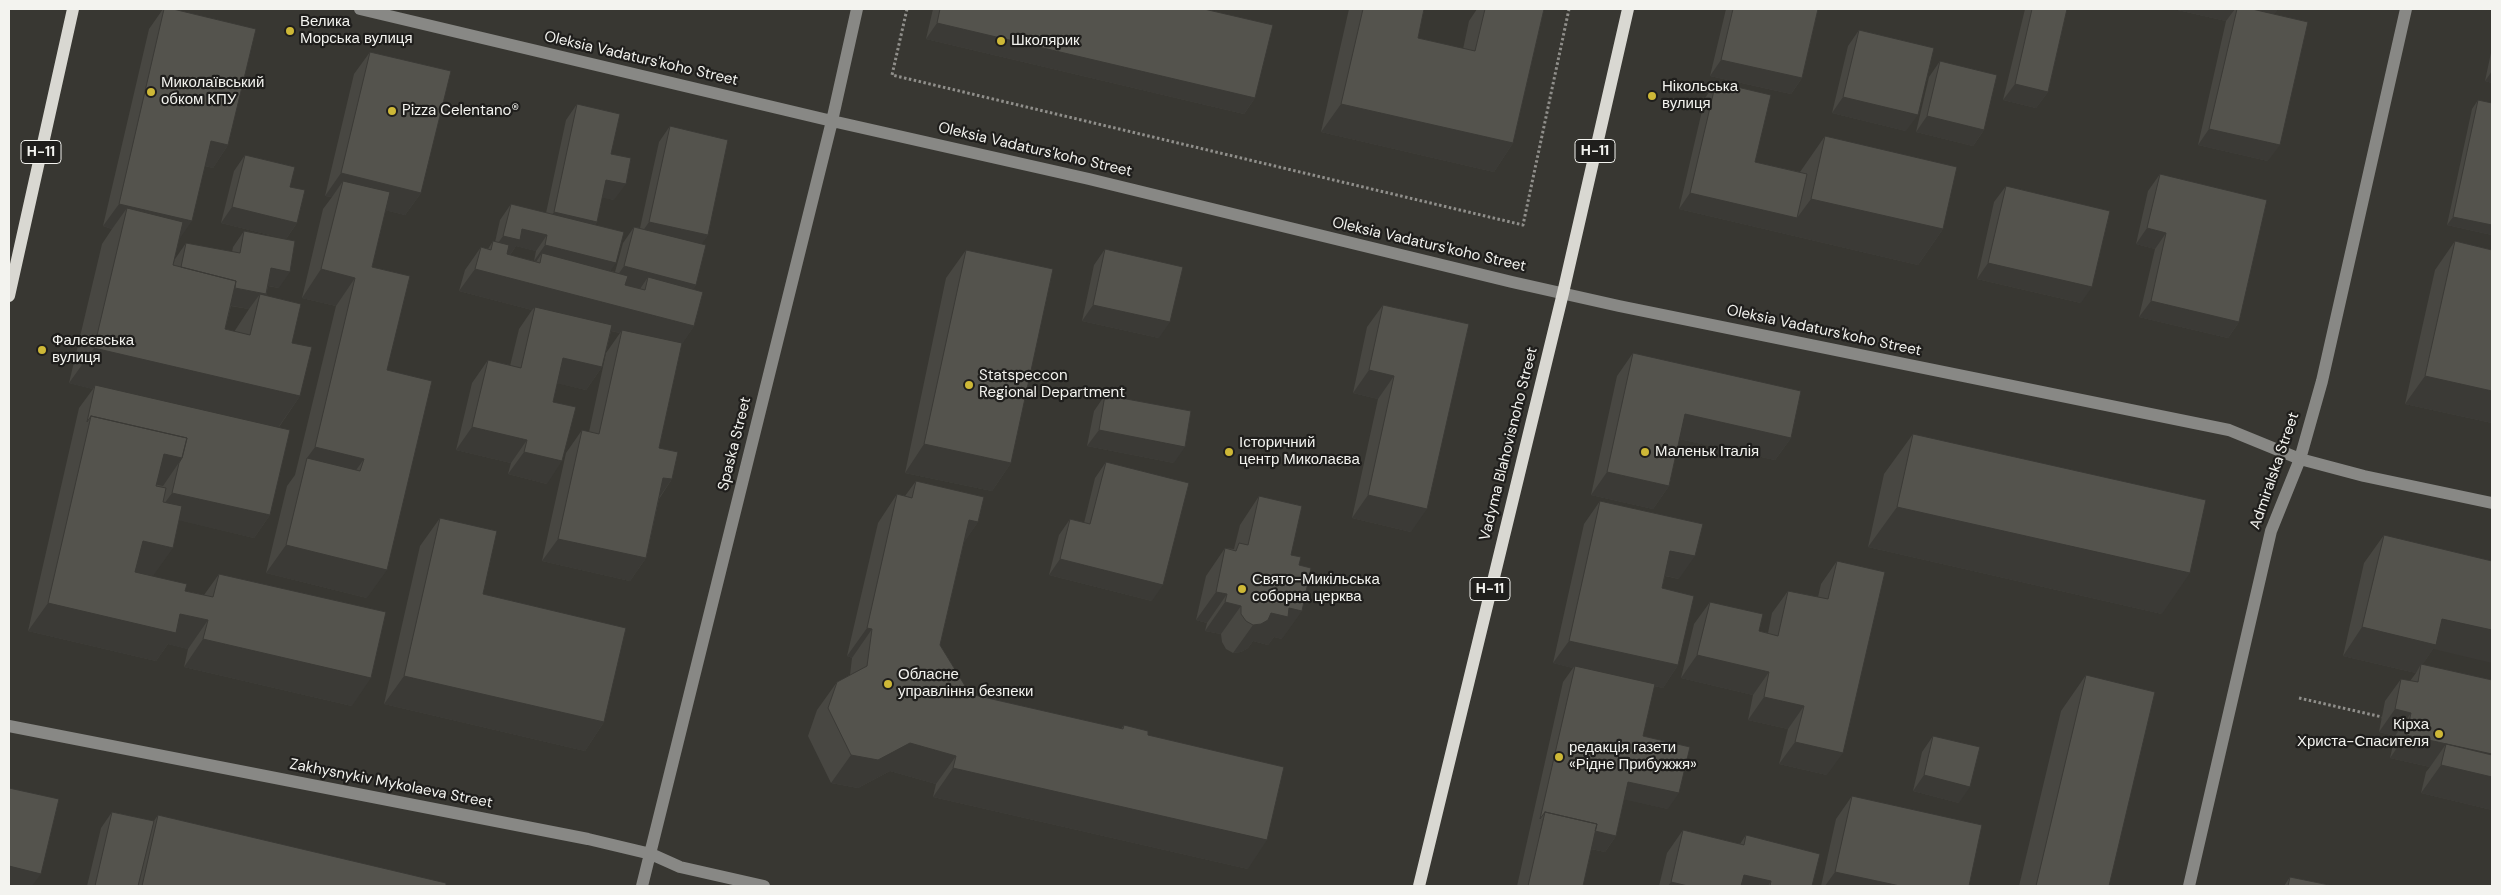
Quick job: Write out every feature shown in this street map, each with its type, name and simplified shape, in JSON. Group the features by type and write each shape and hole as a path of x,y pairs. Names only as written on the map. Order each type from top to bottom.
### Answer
{"main road":[{"name":"Н-11","path":"9,296 73,9"},
{"name":"Vadyma Blahovisnoho Street","path":"1419,886 1562,293 1628,9"}],"street":[{"name":"Oleksia Vadaturs'koho Street","path":"360,9 832,121 1089,179 1334,240 1562,293 2229,430 2300,459 2364,476 2492,503"},
{"name":"Spaska Street","path":"642,886 832,121 857,9"},
{"name":"Admiralska Street","path":"2189,886 2270,531 2300,459 2322,381 2406,9"},
{"name":"Zakhysnykiv Mykolaeva Street","path":"9,726 588,839 650,854 680,867 764,886"}],"path":[{"path":"907,9 892,75 1523,225 1569,9"},
{"path":"2299,698 2382,717"}],"building":[{"path":"164,9 173,9 256,29 228,145 211,141 192,221 119,204"},
{"path":"940,9 1204,9 1273,25 1255,98 937,23"},
{"path":"1363,9 1424,9 1418,38 1475,51 1485,9 1544,9 1513,143 1341,104"},
{"path":"1733,9 1818,9 1802,78 1721,60"},
{"path":"2032,9 2067,9 2048,92 2015,84"},
{"path":"2237,9 2252,9 2308,22 2280,145 2209,129"},
{"path":"1859,30 1934,48 1918,115 1843,97"},
{"path":"370,52 451,71 421,193 341,173"},
{"path":"1940,61 1997,75 1984,130 1927,116"},
{"path":"1716,82 1771,95 1755,162 1807,174 1797,218 1690,193"},
{"path":"2478,100 2492,103 2492,225 2453,217"},
{"path":"577,104 620,114 611,154 631,158 626,184 606,180 597,222 554,212"},
{"path":"670,126 728,140 708,235 649,222"},
{"path":"1825,136 1957,167 1943,229 1811,199"},
{"path":"245,155 295,167 290,187 305,190 297,223 232,207"},
{"path":"2160,174 2267,200 2239,322 2151,301 2166,233 2147,228"},
{"path":"343,181 390,192 372,267 410,276 387,370 432,381 387,570 286,545 307,458 360,471 364,459 315,447 355,278 321,269"},
{"path":"2006,186 2110,211 2092,287 1988,263"},
{"path":"511,204 624,232 616,263 545,245 547,235 522,229 520,240 503,236"},
{"path":"127,208 183,222 173,265 236,281 225,329 250,335 260,294 301,304 292,343 312,347 300,396 94,348"},
{"path":"634,227 706,245 696,285 624,266"},
{"path":"244,231 295,241 290,272 271,268 266,294 235,288 236,281 181,267 186,243 240,253"},
{"path":"493,241 509,245 507,254 540,263 542,253 628,276 625,285 645,290 648,277 703,292 694,326 475,269 481,247 491,250"},
{"path":"2455,241 2492,250 2492,391 2425,376"},
{"path":"1105,249 1183,267 1170,322 1093,305"},
{"name":"Statspeccon Regional Department","path":"966,250 1053,269 1011,463 924,444"},
{"path":"1383,305 1469,324 1427,509 1368,495 1394,376 1369,370"},
{"path":"535,307 612,325 602,367 563,358 553,402 576,407 562,461 524,452 527,440 472,427 488,360 521,368"},
{"path":"622,330 682,343 659,448 678,452 672,479 663,478 646,558 558,539 582,430 599,434"},
{"path":"1633,353 1801,391 1791,438 1685,414 1669,486 1607,472"},
{"path":"95,385 290,430 270,515 172,493 187,438 91,416 87,422"},
{"path":"1105,395 1191,411 1185,447 1099,430"},
{"path":"91,416 187,438 182,458 164,454 156,486 166,488 163,502 182,506 173,548 143,541 135,572 187,584 185,591 213,597 219,574 386,612 371,678 203,639 208,620 180,614 176,633 48,603"},
{"path":"1913,434 2206,500 2190,573 1897,507"},
{"path":"1106,462 1189,483 1163,585 1060,559 1070,519 1090,524"},
{"name":"Обласне управління безпеки","path":"916,481 984,497 978,522 969,520 940,645 970,694 1123,729 1124,725 1148,731 1148,735 1284,767 1267,840 953,768 956,756 910,743 878,760 851,755 828,708 837,682 867,666 872,629 867,628 897,494 912,498"},
{"path":"1259,496 1302,506 1291,555 1301,557 1299,565 1311,568 1302,611 1289,608 1288,617 1271,613 1268,620 1261,624 1253,625 1246,621 1241,614 1241,606 1225,602 1227,594 1216,592 1225,548 1236,551 1239,543 1248,545"},
{"path":"1600,501 1703,524 1695,556 1670,551 1662,588 1694,596 1678,665 1569,641"},
{"path":"440,518 497,531 483,594 626,628 604,722 404,676"},
{"path":"2384,535 2492,561 2492,630 2442,619 2436,645 2362,627"},
{"path":"1837,561 1885,572 1843,753 1795,742 1804,706 1764,697 1769,672 1697,655 1710,602 1763,614 1759,631 1778,636 1788,591 1828,599"},
{"path":"2421,664 2492,680 2492,754 2406,735 2411,713 2395,709 2401,679 2418,682"},
{"path":"1575,666 1655,684 1643,736 1690,747 1679,793 1628,782 1616,836 1595,831 1597,824 1545,812 1540,819"},
{"path":"2086,675 2155,692 2109,886 2036,886"},
{"path":"1933,736 1980,747 1970,787 1924,775"},
{"path":"2446,744 2492,755 2492,777 2441,765"},
{"path":"9,788 59,799 41,874 9,866"},
{"path":"1852,796 1982,825 1969,886 1900,886 1835,872"},
{"path":"112,812 154,821 138,886 95,886"},
{"path":"1545,812 1597,824 1583,886 1528,886"},
{"path":"158,815 446,883 446,886 142,886"},
{"path":"1683,830 1744,845 1746,835 1820,854 1812,886 1770,886 1771,881 1744,875 1741,886 1688,886 1671,882"},
{"path":"2290,877 2334,886 2288,886"}],"place":[{"name":"Велика Морська вулиця","path":"290,31"},
{"name":"Школярик","path":"1001,41"},
{"name":"Миколаївський обком КПУ","path":"151,92"},
{"name":"Нікольська вулиця","path":"1652,96"},
{"name":"Pizza Celentano®","path":"392,111"},
{"name":"Фалєєвська вулиця","path":"42,350"},
{"name":"Statspeccon Regional Department","path":"969,385"},
{"name":"Історичний центр Миколаєва","path":"1229,452"},
{"name":"Маленьк Італія","path":"1645,452"},
{"name":"Свято-Микільська соборна церква","path":"1242,589"},
{"name":"Обласне управління безпеки","path":"888,684"},
{"name":"Кірха Христа-Спасителя","path":"2439,734"},
{"name":"редакція газети «Рідне Прибужжя»","path":"1559,757"}]}
